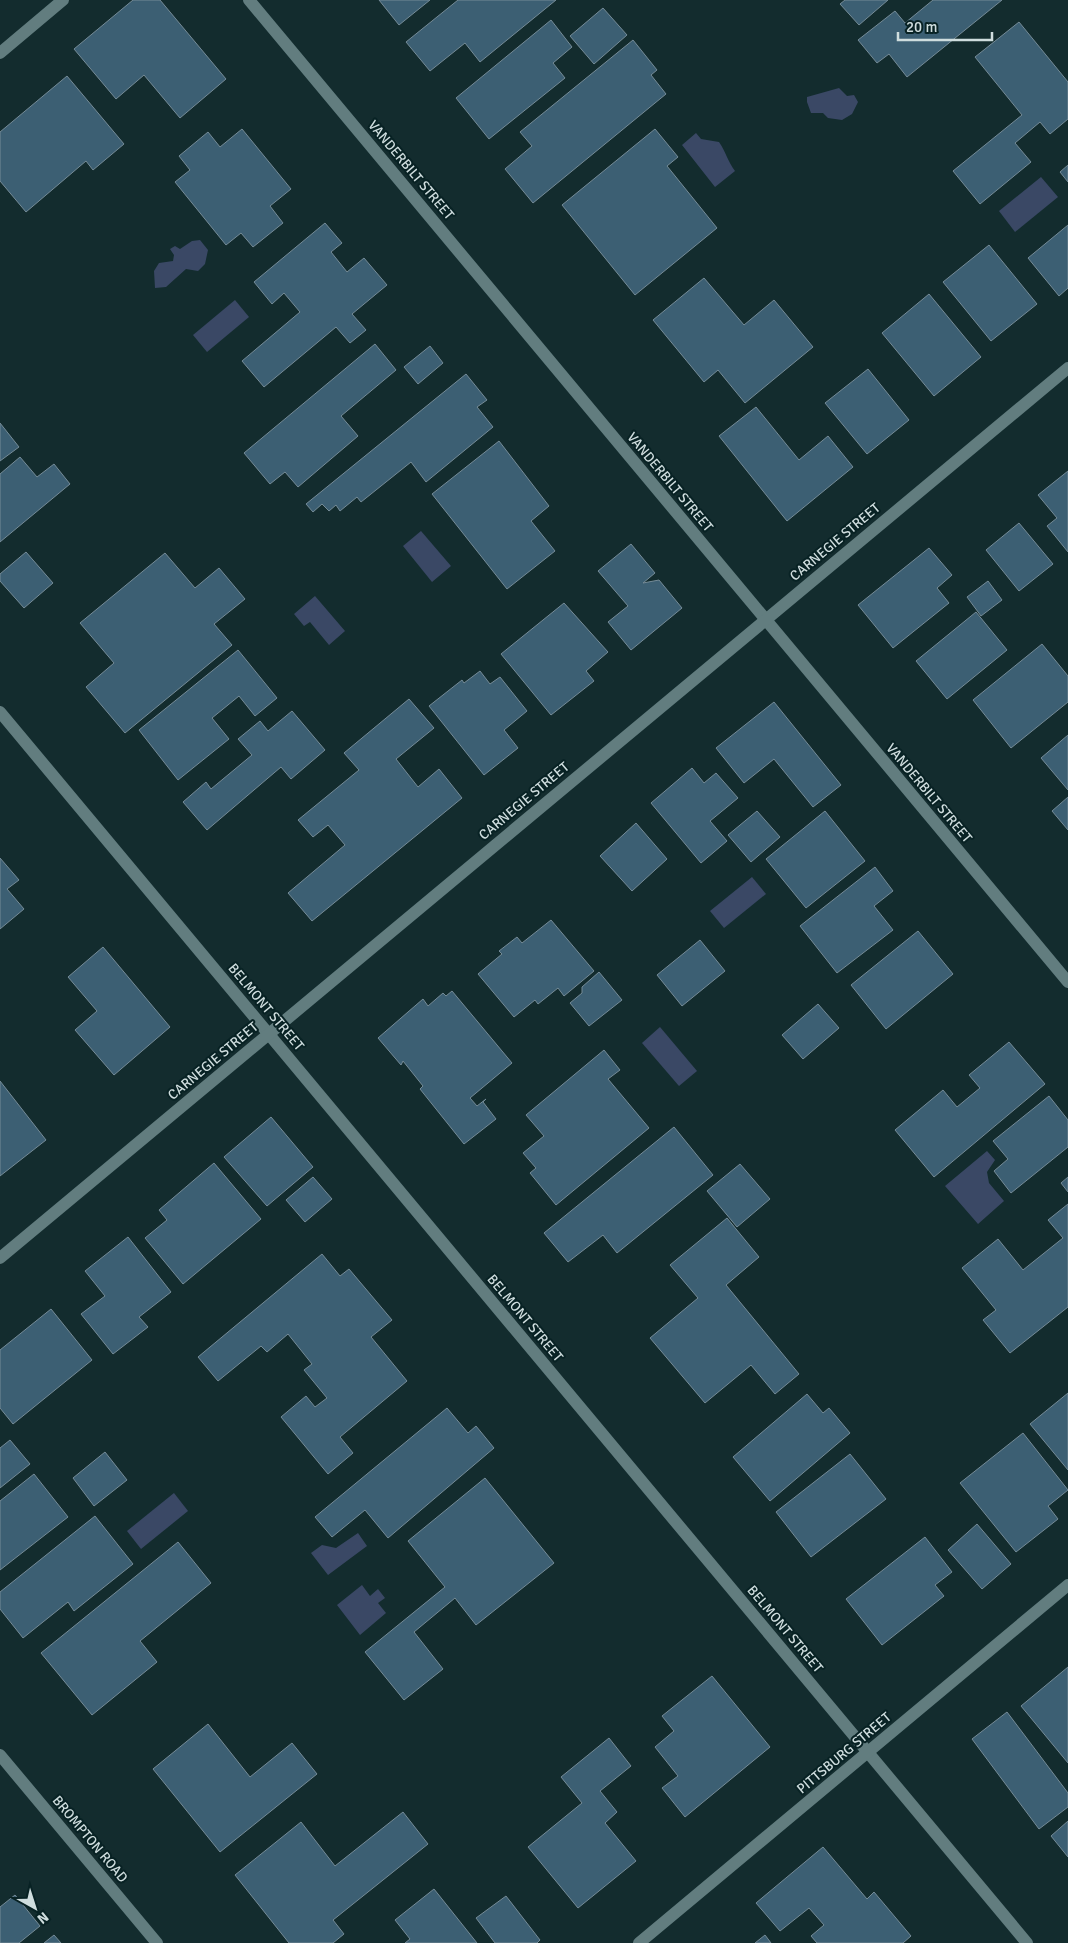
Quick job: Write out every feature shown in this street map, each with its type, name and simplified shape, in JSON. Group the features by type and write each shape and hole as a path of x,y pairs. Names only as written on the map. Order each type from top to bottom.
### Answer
{"street":[{"path":"0,53 63,0"},
{"name":"VANDERBILT STREET","path":"249,0 1068,982"},
{"name":"CARNEGIE STREET","path":"0,1258 1068,368"},
{"name":"BELMONT STREET","path":"0,712 1027,1943"},
{"name":"PITTSBURG STREET","path":"639,1943 1068,1585"},
{"name":"BROMPTON ROAD","path":"0,1755 157,1943"}],"water":[{"path":"839,88 847,96 854,95 858,102 852,114 842,120 828,118 823,113 811,113 807,97"},
{"path":"696,133 701,139 719,142 735,171 715,187 682,145"},
{"path":"1041,177 1058,197 1015,232 999,211"},
{"path":"200,240 208,250 205,264 198,271 186,269 166,287 155,288 154,271 159,263 173,261 174,255 170,249 175,246 180,249 192,241"},
{"path":"235,300 249,317 207,352 193,335"},
{"path":"421,531 451,566 432,582 403,546"},
{"path":"315,596 345,631 329,645 310,622 304,626 294,614"},
{"path":"752,877 766,894 724,928 710,911"},
{"path":"660,1027 697,1071 679,1086 642,1043"},
{"path":"987,1151 995,1160 987,1172 989,1183 1004,1201 978,1224 945,1186"},
{"path":"174,1493 188,1511 141,1549 127,1531"},
{"path":"358,1533 367,1546 328,1575 311,1553 322,1545 336,1548"},
{"path":"362,1585 370,1596 378,1589 385,1598 378,1603 386,1613 360,1635 337,1605"}],"building":[{"path":"133,0 160,0 226,79 180,118 144,75 116,99 74,49"},
{"path":"379,0 430,0 399,25"},
{"path":"458,0 556,0 480,62 465,43 430,71 406,42"},
{"path":"845,0 888,0 859,25 840,4"},
{"path":"933,0 1002,0 907,77 889,54 877,63 858,40 895,11 905,23"},
{"path":"603,8 627,35 594,64 570,36"},
{"path":"551,20 572,47 553,63 565,78 489,139 456,98"},
{"path":"1019,22 1068,82 1068,119 1050,134 1040,122 1015,143 1031,162 980,204 953,171 1022,115 975,57"},
{"path":"633,40 657,70 651,75 666,94 533,203 505,169 532,146 520,132"},
{"path":"67,76 124,144 93,170 86,161 26,212 0,181 0,132"},
{"path":"242,129 291,189 270,206 283,223 253,247 241,233 226,245 175,182 190,170 179,156 208,132 220,147"},
{"path":"655,129 678,157 667,166 717,228 635,295 562,205"},
{"path":"1068,165 1068,182 1060,172"},
{"path":"325,223 342,243 331,252 347,272 364,258 387,285 352,314 366,330 350,343 336,327 264,387 242,361 300,312 284,293 272,304 254,282"},
{"path":"1068,225 1068,288 1059,296 1028,258"},
{"path":"989,245 1037,304 991,341 943,282"},
{"path":"704,278 744,325 774,300 813,347 745,403 718,370 704,382 653,320"},
{"path":"929,294 981,357 934,396 882,333"},
{"path":"375,344 396,370 341,416 358,436 298,487 285,472 270,484 244,453"},
{"path":"430,346 443,363 418,384 404,367"},
{"path":"868,369 909,420 867,454 825,403"},
{"path":"466,374 487,400 477,407 493,427 426,482 411,462 361,502 357,497 340,511 336,505 329,511 322,504 313,512 306,504"},
{"path":"756,407 799,460 828,436 853,467 787,521 719,436"},
{"path":"0,423 19,447 0,461"},
{"path":"499,441 549,506 531,521 555,551 507,589 432,494"},
{"path":"20,457 37,477 54,464 70,484 0,542 0,474"},
{"path":"1068,471 1068,552 1047,526 1057,518 1038,495"},
{"path":"1019,523 1053,564 1019,591 986,550"},
{"path":"631,544 655,573 643,583 659,580 682,608 631,650 608,622 628,606 598,571"},
{"path":"929,548 952,575 937,588 949,603 893,648 858,605"},
{"path":"26,552 53,583 24,608 0,581 0,574"},
{"path":"165,553 195,588 219,568 245,599 214,624 232,645 125,733 86,687 114,663 80,623"},
{"path":"988,581 1002,600 981,616 967,597"},
{"path":"564,603 608,652 586,671 594,681 551,715 501,654"},
{"path":"976,612 1007,650 947,699 916,661"},
{"path":"1042,644 1068,676 1068,702 1011,748 973,700"},
{"path":"238,650 277,698 255,716 239,696 212,718 229,739 178,780 139,730"},
{"path":"480,671 490,684 500,677 527,711 504,730 518,748 484,775 429,706 462,680 464,683"},
{"path":"409,699 434,728 396,759 418,787 439,769 462,798 312,921 288,893 345,845 328,825 313,837 298,820 359,770 344,753"},
{"path":"774,702 841,785 813,807 774,759 744,783 716,748"},
{"path":"292,711 325,750 291,779 281,767 207,830 183,802 206,782 211,789 252,755 238,739 260,721 268,731"},
{"path":"1068,735 1068,790 1041,758"},
{"path":"692,768 704,783 716,773 738,798 710,821 727,841 701,863 651,803"},
{"path":"1068,797 1068,830 1052,811"},
{"path":"757,811 780,837 751,862 728,835"},
{"path":"825,811 865,861 806,908 766,859"},
{"path":"636,823 667,859 632,891 600,856"},
{"path":"0,858 19,880 7,889 24,909 0,929"},
{"path":"875,867 893,891 874,906 893,930 837,973 800,926"},
{"path":"551,920 594,971 564,996 558,988 538,1004 535,1000 514,1017 478,974 502,954 499,951 517,937 522,943"},
{"path":"918,931 953,974 886,1029 851,985"},
{"path":"700,940 725,971 682,1006 657,975"},
{"path":"103,947 170,1027 114,1075 75,1030 97,1011 68,977"},
{"path":"599,972 622,1000 589,1026 570,1003 582,993 582,987"},
{"path":"452,991 512,1063 470,1098 477,1106 486,1099 483,1102 496,1119 464,1144 420,1089 423,1086 403,1061 401,1065 378,1038 423,999 428,1006 443,993 446,996"},
{"path":"818,1004 839,1028 803,1059 782,1035"},
{"path":"1009,1042 1045,1084 934,1177 895,1130 943,1090 957,1107 980,1088 969,1075"},
{"path":"604,1050 620,1070 608,1079 649,1128 556,1205 530,1173 536,1168 523,1153 544,1136 526,1115"},
{"path":"0,1081 46,1140 0,1176"},
{"path":"1049,1096 1068,1120 1068,1147 1011,1193 994,1171 1008,1159 993,1141"},
{"path":"271,1117 313,1167 267,1206 224,1157"},
{"path":"674,1127 713,1175 617,1253 603,1235 568,1262 544,1233"},
{"path":"214,1163 261,1219 183,1284 145,1238 167,1220 159,1210"},
{"path":"740,1164 770,1199 737,1227 707,1191"},
{"path":"313,1177 332,1199 305,1222 286,1200"},
{"path":"1068,1177 1068,1192 1061,1183"},
{"path":"1068,1204 1068,1307 1010,1353 983,1320 996,1310 962,1268 998,1239 1023,1270 1063,1238 1048,1220"},
{"path":"727,1218 759,1257 726,1285 799,1374 775,1394 751,1365 705,1403 650,1338 698,1298 670,1265"},
{"path":"128,1237 171,1292 139,1317 148,1327 113,1354 81,1314 105,1296 85,1271"},
{"path":"322,1254 340,1276 349,1269 392,1320 371,1337 407,1381 340,1437 353,1453 328,1474 281,1417 306,1396 315,1407 327,1398 304,1370 312,1364 288,1334 267,1352 261,1346 218,1381 198,1357"},
{"path":"51,1309 92,1360 13,1424 0,1408 0,1350"},
{"path":"1068,1393 1068,1470 1030,1424"},
{"path":"807,1394 823,1413 829,1408 850,1433 770,1501 733,1457"},
{"path":"447,1408 468,1433 476,1426 494,1448 388,1538 365,1510 332,1537 315,1517"},
{"path":"1023,1433 1068,1490 1048,1506 1058,1519 1016,1552 960,1483"},
{"path":"10,1440 30,1464 0,1488 0,1448"},
{"path":"105,1452 127,1480 94,1506 73,1478"},
{"path":"850,1454 886,1499 811,1557 776,1512"},
{"path":"34,1474 68,1517 0,1570 0,1501"},
{"path":"485,1478 554,1563 476,1625 455,1598 414,1632 443,1669 404,1700 365,1652 445,1587 408,1541"},
{"path":"95,1516 133,1564 74,1611 68,1602 23,1638 0,1609 0,1592"},
{"path":"977,1524 1011,1564 982,1589 948,1550"},
{"path":"925,1537 952,1572 935,1585 944,1596 882,1645 846,1599"},
{"path":"178,1542 211,1583 140,1641 157,1662 92,1715 41,1653"},
{"path":"1068,1667 1068,1763 1021,1706"},
{"path":"712,1676 770,1747 685,1817 662,1788 678,1776 655,1747 674,1731 662,1716"},
{"path":"1007,1712 1068,1793 1068,1807 1039,1829 972,1739"},
{"path":"208,1724 250,1777 292,1743 317,1774 220,1852 153,1769"},
{"path":"609,1738 631,1766 600,1791 617,1812 605,1823 636,1861 578,1908 528,1847 582,1803 561,1777"},
{"path":"403,1812 428,1844 333,1920 344,1934 333,1943 289,1943 235,1875 301,1822 335,1866"},
{"path":"1068,1821 1068,1857 1051,1836"},
{"path":"823,1847 867,1899 874,1892 911,1936 903,1943 817,1943 811,1936 824,1925 809,1908 780,1931 756,1903"},
{"path":"434,1889 477,1943 405,1943 410,1939 395,1920"},
{"path":"15,1895 40,1926 19,1943 0,1943 0,1907"},
{"path":"506,1896 540,1940 537,1943 495,1943 476,1918"},
{"path":"54,1935 61,1943 44,1943"},
{"path":"765,1935 771,1943 755,1943"}]}
